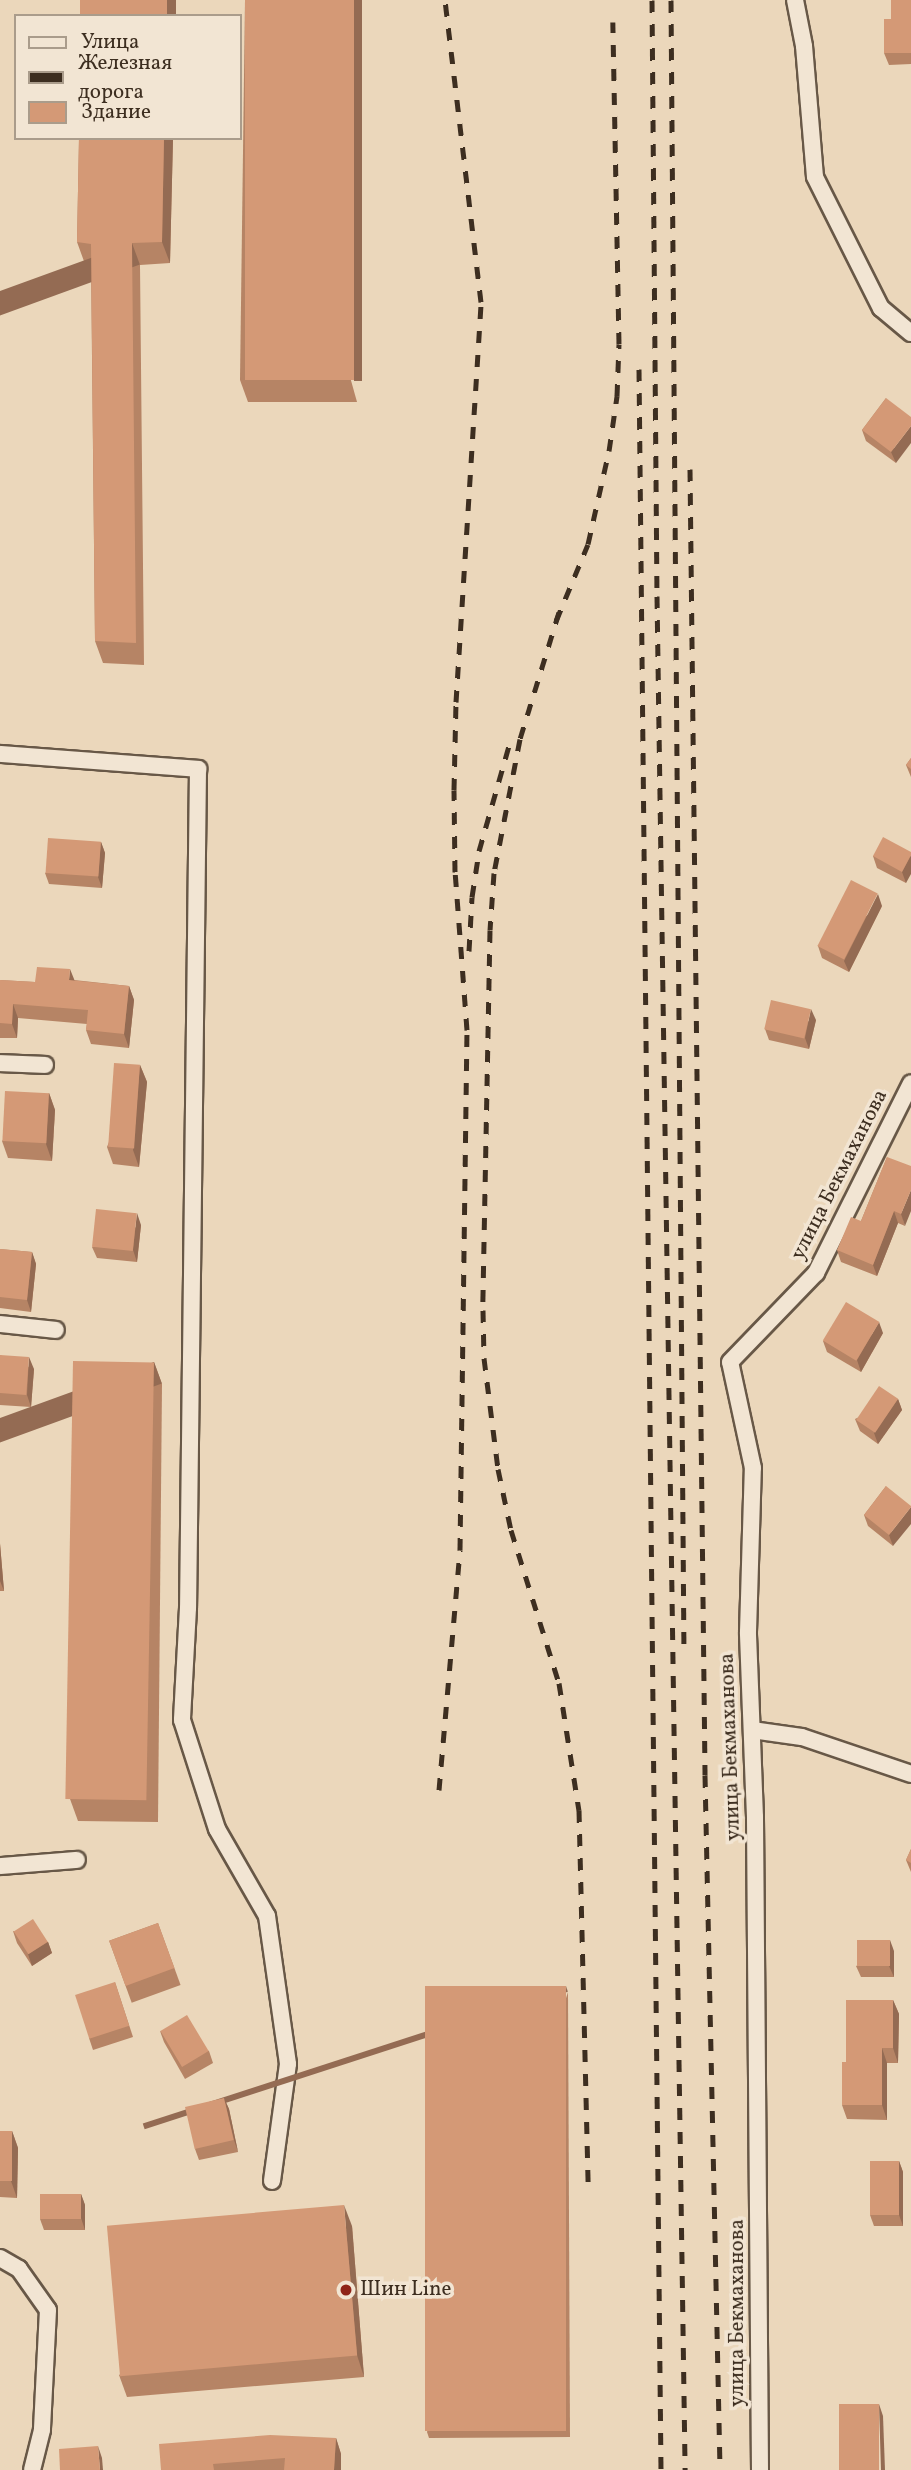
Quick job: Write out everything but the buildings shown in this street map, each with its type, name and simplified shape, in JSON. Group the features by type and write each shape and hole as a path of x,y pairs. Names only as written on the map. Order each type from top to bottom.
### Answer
{"street":[{"path":"795,0 804,46 816,177 881,308 911,333"},
{"path":"0,754 198,769 188,1608 182,1720 217,1829 267,1916 288,2064 272,2181"},
{"path":"0,1063 45,1065"},
{"name":"улица Бекмаханова","path":"761,2470 752,1730 748,1632 753,1468 730,1362 816,1273 911,1083"},
{"path":"0,1324 56,1330"},
{"path":"752,1730 802,1737 911,1774"},
{"path":"0,1867 77,1860"},
{"path":"0,2258 19,2269 48,2310 42,2430 32,2470"}],"railway":[{"path":"439,1790 460,1550 467,1030 455,872 454,790 456,702 481,302 445,0"},
{"path":"652,0 657,596 685,2470"},
{"path":"671,0 684,1655"},
{"path":"556,621 588,544 609,451 617,396 619,344 613,22"},
{"path":"639,369 661,2470"},
{"path":"690,469 705,1775 720,2470"},
{"path":"559,612 520,739 494,873 490,930 483,1310 484,1358 498,1469 511,1530 559,1683 579,1810 588,2189"},
{"path":"469,951 472,897 479,851 511,739"}],"place":[{"name":"Шин Line","path":"346,2290"}]}
